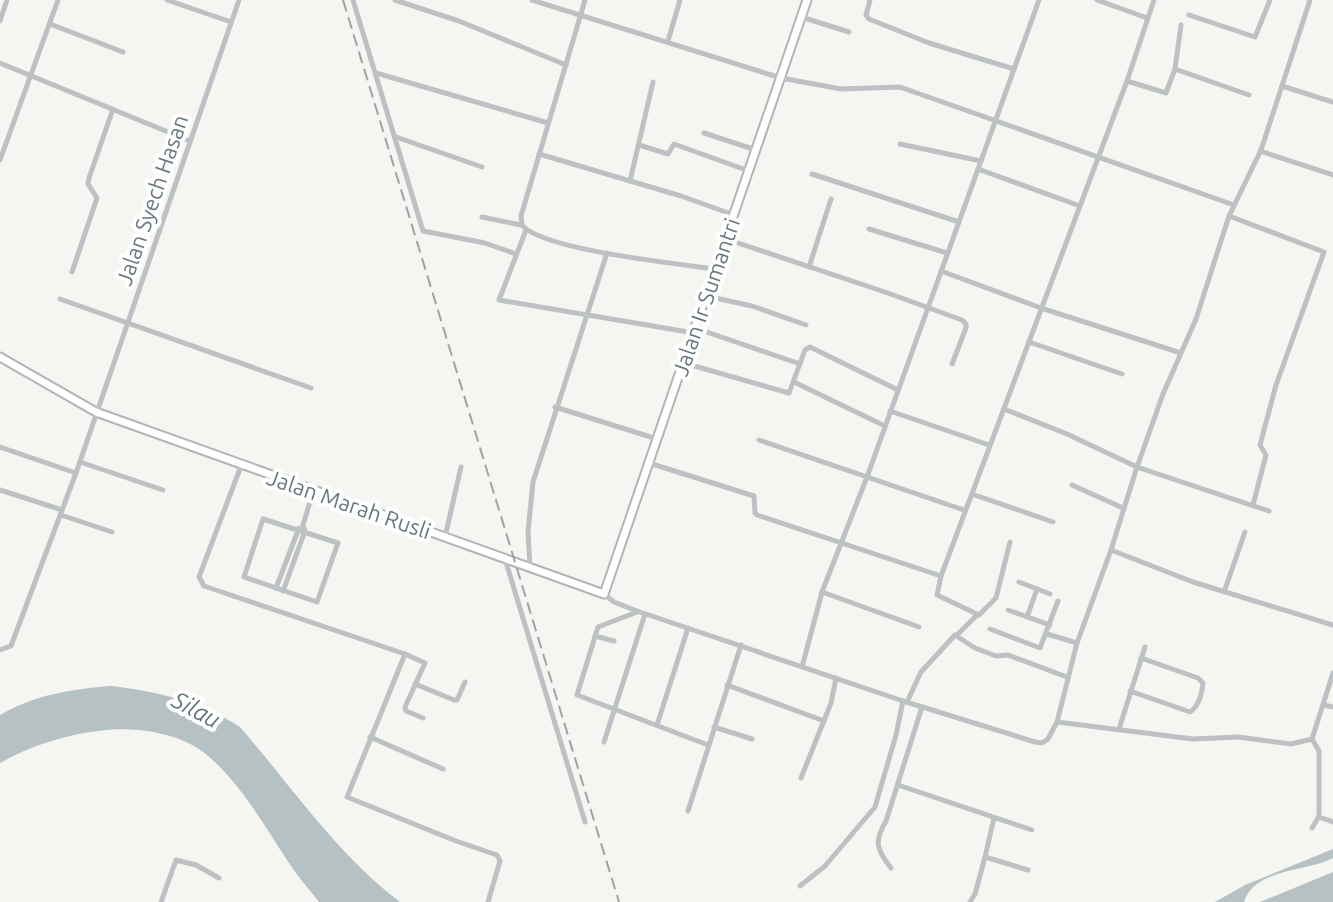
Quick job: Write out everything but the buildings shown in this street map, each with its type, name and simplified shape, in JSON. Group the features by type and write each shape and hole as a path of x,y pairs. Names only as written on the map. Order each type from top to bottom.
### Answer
{"main road":[{"name":"Jalan Ir Sumantri","path":"604,594 807,0"},
{"name":"Jalan Marah Rusli","path":"0,357 96,412 604,594"}],"street":[{"path":"0,21 7,0"},
{"path":"0,160 58,0"},
{"path":"167,0 231,22"},
{"name":"Jalan Syech Hasan","path":"0,650 11,646 76,473 239,0"},
{"path":"353,0 423,231 485,243 516,254"},
{"path":"395,0 459,21 566,65"},
{"path":"532,0 781,78 836,89 900,87 1234,205"},
{"path":"585,0 521,216 524,227 499,300 694,330 800,365"},
{"path":"668,42 680,0"},
{"path":"870,0 866,12 869,19 929,43 1014,69"},
{"path":"802,667 822,592 867,477 1039,0"},
{"path":"1097,0 1147,18"},
{"path":"976,616 961,605 937,595 941,576 1127,81 1154,0"},
{"path":"1189,15 1255,37 1270,0"},
{"path":"604,594 614,602 645,614 905,702 1042,743 1048,739 1057,722 1077,643 1137,467 1163,394 1196,319 1229,216 1260,151 1310,0"},
{"path":"801,17 849,32"},
{"path":"50,24 123,52"},
{"path":"1127,81 1165,93 1175,69 1181,25"},
{"path":"0,63 190,141"},
{"path":"1175,69 1249,95"},
{"path":"376,73 548,123"},
{"path":"630,181 653,82"},
{"path":"1282,86 1333,102"},
{"path":"72,272 97,198 88,184 89,178 113,109"},
{"path":"704,133 756,151"},
{"path":"395,137 482,167"},
{"path":"639,145 668,154 674,144 749,171"},
{"path":"900,144 981,161"},
{"path":"1260,151 1333,175"},
{"path":"539,154 734,215"},
{"path":"978,169 1080,206"},
{"path":"812,174 959,222"},
{"path":"809,267 831,199"},
{"path":"1229,216 1324,252 1276,385 1260,445 1266,455 1253,505"},
{"path":"482,217 524,227 535,235 607,253 716,269"},
{"path":"869,229 947,253"},
{"path":"726,239 928,307 966,324 952,364"},
{"path":"530,567 528,532 533,482 585,313 607,253"},
{"path":"941,271 1041,308 1181,353"},
{"path":"706,296 752,306 806,325"},
{"path":"60,299 311,388"},
{"path":"1029,342 1122,374"},
{"path":"684,363 789,393 805,350 810,347 898,390"},
{"path":"794,382 885,426"},
{"path":"555,407 657,440"},
{"path":"1004,409 1137,467 1269,511"},
{"path":"890,411 989,445"},
{"path":"759,440 964,510"},
{"path":"0,447 76,473"},
{"path":"80,462 163,490"},
{"path":"649,463 754,496 756,514 941,576"},
{"path":"241,466 199,577 203,584 424,660 405,707 406,711 423,718"},
{"path":"445,538 461,467"},
{"path":"1072,485 1123,508"},
{"path":"0,490 112,532"},
{"path":"279,589 313,492"},
{"path":"972,494 1053,522"},
{"path":"262,519 302,528 338,543 318,601 244,577 262,519"},
{"path":"1224,592 1245,532"},
{"path":"800,886 825,866 875,807 905,702 921,672 996,598 1010,542"},
{"path":"1111,550 1224,592 1333,625"},
{"path":"505,558 585,822"},
{"path":"1019,582 1050,594"},
{"path":"1027,617 1037,589"},
{"path":"822,592 919,627"},
{"path":"990,629 1040,648 1058,601"},
{"path":"1008,610 1050,625"},
{"path":"637,611 600,625 577,695 708,745"},
{"path":"604,742 645,614"},
{"path":"657,725 688,628"},
{"path":"1047,634 1077,643"},
{"path":"957,635 975,648 996,656 1008,655 1067,677"},
{"path":"595,636 614,641"},
{"path":"688,811 741,645"},
{"path":"1119,729 1145,647"},
{"path":"405,654 347,797 497,855 500,861 488,902"},
{"path":"1130,691 1190,712 1196,706 1203,688 1198,678 1141,658"},
{"path":"1312,828 1319,817 1319,751 1312,739 1333,673"},
{"path":"801,778 824,721 836,678"},
{"path":"415,684 457,700 465,682"},
{"path":"727,685 824,721"},
{"path":"1324,705 1333,707"},
{"path":"891,868 884,860 877,840 922,707"},
{"path":"1057,722 1193,739 1238,737 1288,744 1312,739"},
{"path":"714,727 752,739"},
{"path":"370,737 443,769"},
{"path":"898,785 1032,830"},
{"path":"1319,817 1333,822"},
{"path":"970,902 994,818"},
{"path":"985,857 1028,870"},
{"path":"161,902 176,860 196,865 219,878"}],"water":[{"name":"Silau","path":"111,686 178,699 240,727 335,841 400,902 319,902 232,780 203,752 167,735 120,729 73,735 23,751 0,763 0,715 26,702 54,694"},
{"path":"1333,849 1333,858 1322,863 1282,872 1258,883 1244,902 1215,902 1245,885"},
{"path":"1333,872 1333,902 1260,902"}],"railway":[{"path":"343,0 619,902"}]}
